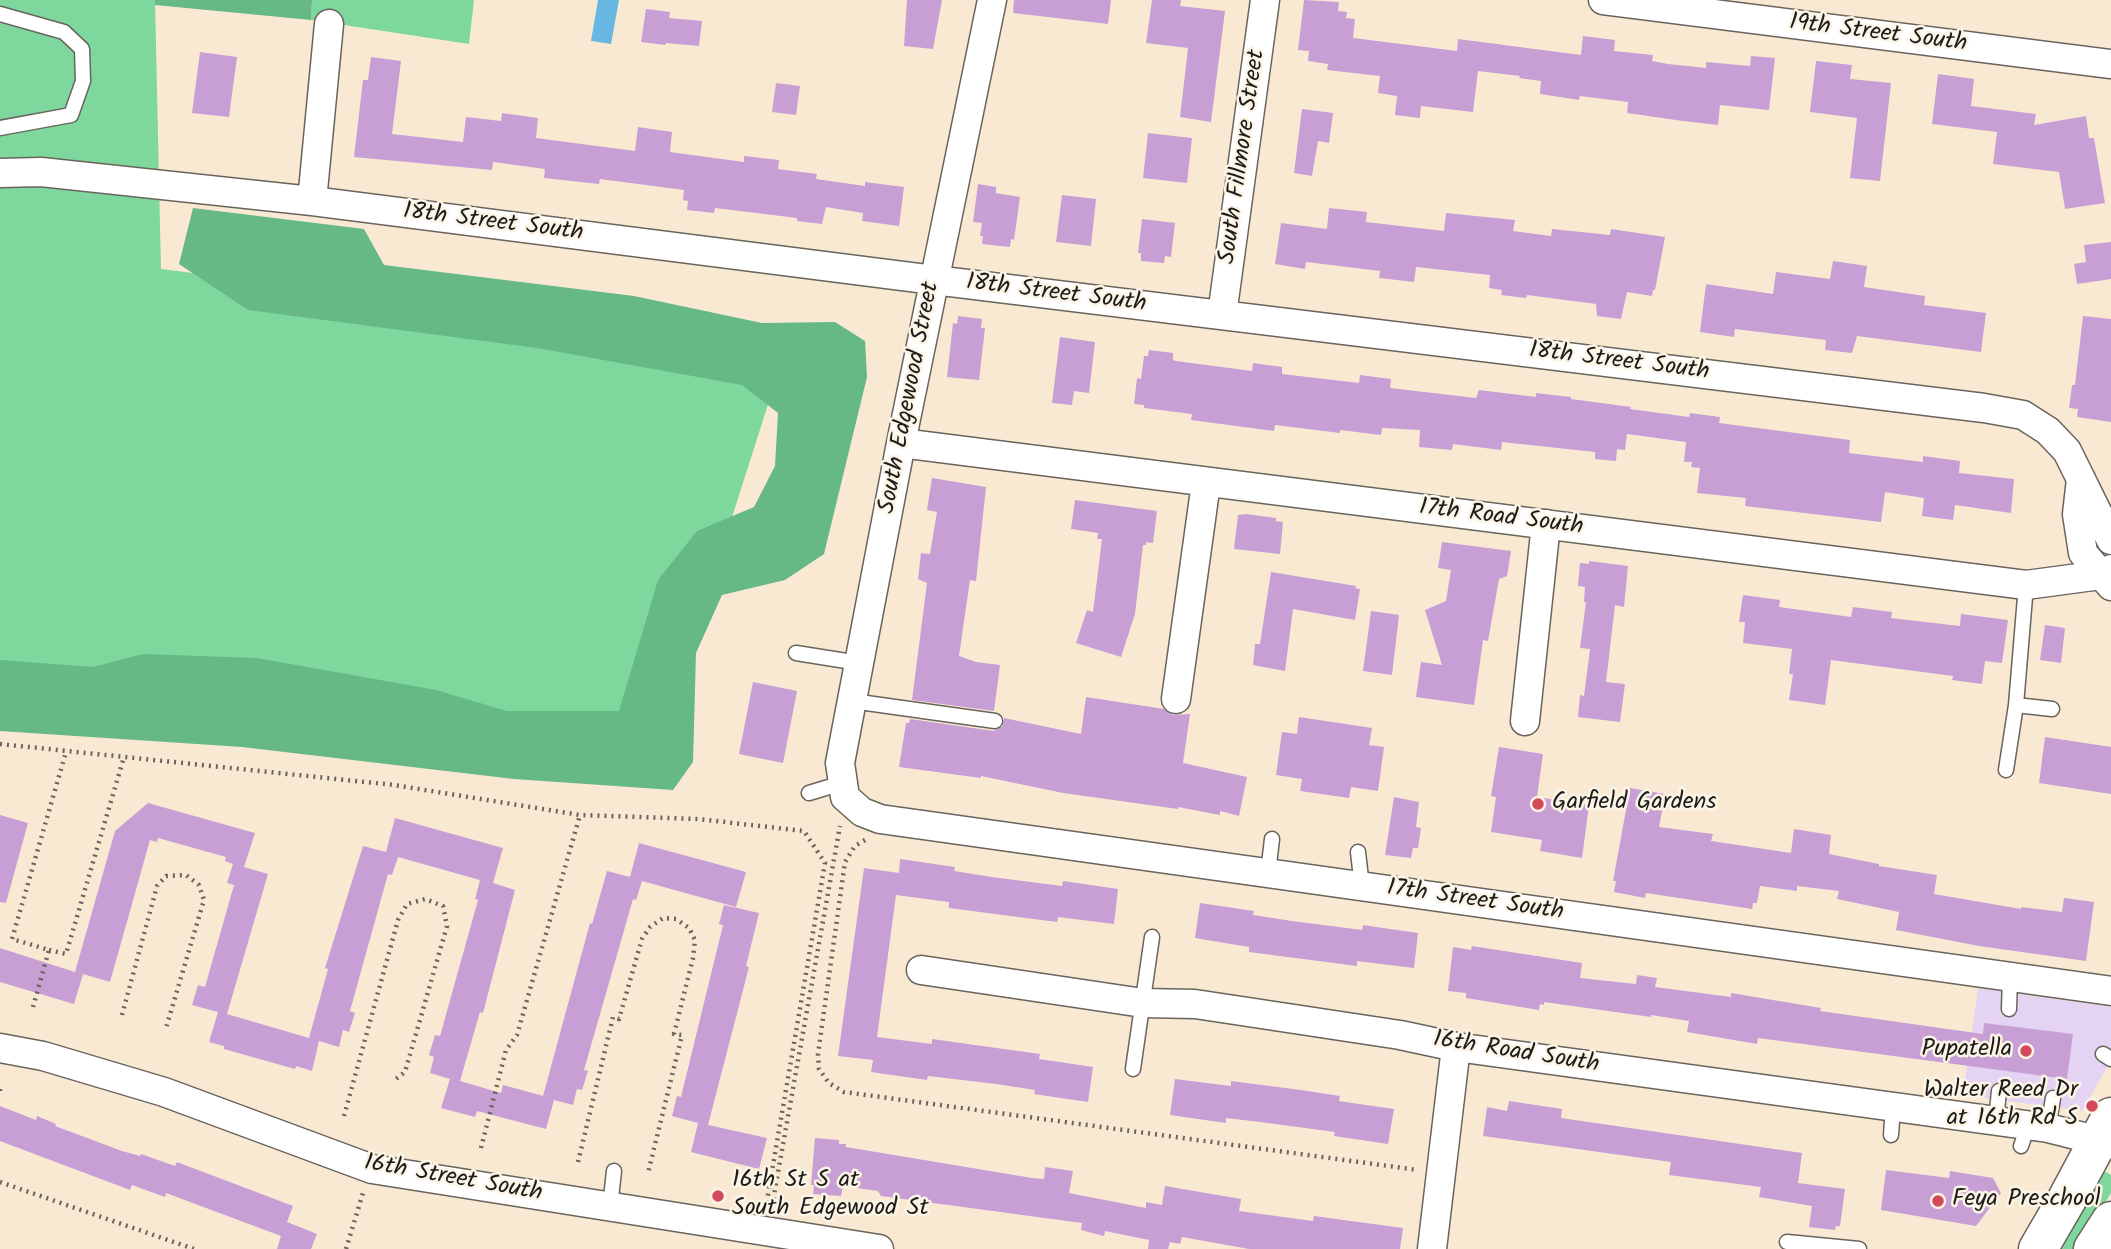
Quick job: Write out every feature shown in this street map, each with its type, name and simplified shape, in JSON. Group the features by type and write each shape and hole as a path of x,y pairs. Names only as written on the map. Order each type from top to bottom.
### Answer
{"main road":[{"path":"2038,1249 2107,1134"},
{"path":"2093,1249 2111,1221"}],"street":[{"name":"South Edgewood Street","path":"843,800 840,763 901,443 992,0"},
{"name":"South Fillmore Street","path":"1222,315 1265,0"},
{"name":"19th Street South","path":"1603,0 2111,64"},
{"path":"312,201 329,24"},
{"name":"18th Street South","path":"0,173 41,172 312,201 934,280 1956,404 2022,415 2048,431 2067,451 2111,540"},
{"name":"17th Road South","path":"901,443 2026,585 2108,577"},
{"path":"2081,479 2077,514 2083,553 2108,577"},
{"path":"1176,699 1206,483"},
{"path":"1525,721 1546,524"},
{"name":"17th Street South","path":"843,800 880,819 2111,991"},
{"name":"16th Road South","path":"921,970 1143,1003 1195,1004 1400,1035 1457,1047 1829,1108 1894,1107 1996,1121 2032,1133 2107,1134"},
{"path":"1432,1249 1457,1047"},
{"name":"16th Street South","path":"0,1048 43,1056 164,1091 373,1169 610,1207 766,1223 879,1249"}],"lane":[{"path":"0,14 64,32 82,49 83,81 71,115 0,128"},
{"path":"2006,770 2026,585"},
{"path":"796,653 859,663"},
{"path":"852,701 995,722"},
{"path":"2015,705 2052,709"},
{"path":"809,793 843,800"},
{"path":"1268,873 1272,839"},
{"path":"1359,852 1362,887"},
{"path":"1133,1069 1152,937"},
{"path":"2008,1009 2010,977"},
{"path":"1996,1121 1999,1091"},
{"path":"2032,1133 2053,1098"},
{"path":"1891,1135 1894,1107"},
{"path":"610,1207 614,1171"},
{"path":"1787,1242 1859,1249"}],"path":[{"path":"0,744 394,785 580,815 698,819 804,831 825,863 766,1223"},
{"path":"66,751 12,939 66,954 124,757"},
{"path":"766,1223 843,800"},
{"path":"481,1148 506,1050 517,1035 580,815"},
{"path":"872,836 855,846 845,862 818,1054 819,1069 829,1083 844,1091 1425,1171"},
{"path":"122,1015 157,886 166,876 186,875 200,885 204,900 166,1028"},
{"path":"344,1116 398,920 407,904 425,899 443,906 447,926 405,1072 396,1079"},
{"path":"578,1162 613,1017 619,1019 642,939 650,927 663,918 677,919 689,928 695,940 693,958 674,1034 682,1035 648,1173"},
{"path":"33,1007 49,950"},
{"path":"346,1249 358,1205 373,1169"},
{"path":"0,1182 194,1249"}],"shaded area":[{"path":"1978,988 2111,1007 2111,1060 2082,1111 1963,1095"}],"green space":[{"path":"0,0 155,0 161,269 786,348 651,771 0,705"},
{"path":"155,0 312,0 311,20 155,5"},
{"path":"312,0 474,0 469,44 311,20"},
{"path":"193,208 364,229 384,265 634,296 762,323 835,322 865,341 867,377 824,554 785,580 722,595 696,653 693,762 673,790 514,779 242,747 0,731 0,660 93,667 143,654 257,658 436,690 507,711 619,711 658,580 697,531 754,507 775,466 778,413 742,385 537,348 248,310 179,264"},
{"path":"2098,1168 2111,1175 2111,1193 2076,1249 2051,1249"}],"water":[{"path":"598,0 619,0 611,44 591,41"}],"building":[{"path":"907,0 942,0 933,49 904,46"},
{"path":"1014,0 1111,0 1108,24 1013,13"},
{"path":"1152,0 1181,0 1180,6 1225,11 1211,122 1180,117 1188,48 1146,43"},
{"path":"1304,0 1339,2 1338,11 1347,12 1346,18 1355,19 1353,38 1457,51 1458,39 1581,55 1583,36 1615,40 1614,51 1653,55 1652,61 1668,64 1706,68 1706,62 1750,66 1751,56 1775,58 1769,110 1720,105 1718,125 1683,121 1627,113 1628,102 1580,96 1579,100 1540,94 1541,81 1478,71 1473,112 1421,106 1420,118 1395,115 1397,96 1378,93 1380,76 1327,70 1328,64 1308,61 1309,51 1298,50"},
{"path":"646,9 670,12 669,18 702,21 699,46 641,42"},
{"path":"200,52 237,57 229,117 192,113"},
{"path":"371,57 401,61 392,134 463,142 466,117 501,121 502,113 538,118 536,138 635,151 638,127 672,132 670,152 744,162 744,156 779,160 778,169 817,174 816,179 865,186 865,182 904,187 899,226 862,221 863,213 826,207 822,224 797,221 797,218 715,208 714,213 687,210 688,201 683,200 684,190 600,179 599,184 544,178 545,169 493,162 492,170 354,157 363,80 368,80"},
{"path":"1816,61 1852,65 1850,79 1891,83 1880,181 1850,178 1857,118 1810,112"},
{"path":"1938,74 1974,79 1971,106 2036,114 2034,125 2086,116 2089,138 2094,138 2105,203 2065,209 2059,172 1993,164 1997,132 1932,124"},
{"path":"776,83 800,86 796,115 772,112"},
{"path":"1302,109 1333,113 1329,143 1318,141 1312,176 1294,173"},
{"path":"1148,133 1192,138 1187,183 1143,178"},
{"path":"978,184 996,187 996,193 1020,197 1014,240 1011,239 1010,247 982,244 982,223 973,222"},
{"path":"1062,195 1096,199 1091,246 1056,242"},
{"path":"1329,208 1367,212 1366,222 1444,231 1446,213 1515,220 1513,231 1551,236 1552,229 1610,235 1611,229 1665,237 1652,296 1627,292 1621,319 1597,316 1596,304 1527,295 1526,298 1501,295 1502,290 1489,288 1490,275 1416,267 1414,282 1379,278 1380,271 1306,262 1305,269 1275,264 1281,223 1327,229"},
{"path":"1142,219 1175,223 1171,257 1165,256 1164,263 1141,261 1141,253 1138,253"},
{"path":"2111,242 2111,279 2077,284 2074,264 2086,262 2084,245"},
{"path":"1833,261 1867,266 1864,287 1925,296 1924,305 1986,313 1981,352 1857,336 1852,353 1825,350 1826,340 1735,329 1734,337 1700,332 1706,284 1773,294 1776,272 1830,279"},
{"path":"958,316 982,319 981,328 985,328 979,380 947,377 953,323 957,324"},
{"path":"2083,316 2111,319 2111,422 2077,417 2078,409 2069,408 2072,385 2075,385"},
{"path":"1060,337 1095,342 1089,393 1074,391 1072,405 1052,403"},
{"path":"1149,350 1173,353 1173,360 1176,361 1252,371 1253,363 1282,367 1282,374 1359,383 1360,375 1391,379 1390,388 1476,398 1479,390 1536,397 1536,393 1571,397 1689,417 1690,413 1720,417 1719,423 1850,440 1849,453 1923,462 1923,456 1960,461 1959,473 2014,479 2011,513 1955,505 1953,520 1922,516 1924,498 1885,492 1881,522 1745,506 1746,498 1697,493 1700,468 1691,467 1692,462 1684,462 1686,442 1627,434 1625,450 1617,449 1616,461 1595,459 1595,452 1502,442 1501,450 1453,444 1452,450 1419,447 1420,430 1382,428 1381,435 1275,425 1274,431 1191,420 1192,414 1144,408 1144,405 1134,404 1137,378 1141,379 1144,356 1148,356"},
{"path":"932,478 986,487 976,581 970,580 959,656 976,662 1000,665 994,711 912,700 927,583 918,579 921,553 930,554 937,512 927,510"},
{"path":"1075,500 1157,511 1153,543 1146,542 1146,545 1143,545 1135,614 1121,657 1076,643 1087,610 1093,612 1102,539 1097,539 1098,533 1071,529"},
{"path":"1238,515 1276,518 1276,521 1283,522 1280,554 1234,549"},
{"path":"1442,542 1511,551 1507,576 1499,579 1488,641 1483,640 1474,705 1416,697 1421,662 1442,665 1425,610 1446,601 1451,570 1438,568"},
{"path":"1589,561 1628,566 1624,607 1615,605 1606,682 1625,684 1620,722 1578,717 1580,695 1584,696 1590,649 1580,648 1586,602 1585,587 1578,586 1580,563 1589,564"},
{"path":"1271,572 1356,586 1355,588 1360,589 1355,620 1293,609 1285,671 1253,665 1255,644 1260,644"},
{"path":"1743,595 1780,600 1779,607 1851,617 1853,607 1892,612 1891,618 1960,626 1961,614 2008,620 2002,663 1985,661 1982,684 1952,680 1953,676 1831,660 1825,705 1789,700 1793,674 1789,674 1792,649 1743,643 1745,622 1739,622"},
{"path":"1371,611 1399,615 1392,675 1363,671"},
{"path":"2045,625 2065,628 2061,663 2040,660"},
{"path":"753,682 797,691 783,763 739,754"},
{"path":"1086,697 1164,709 1173,715 1190,714 1183,763 1247,777 1239,816 1220,811 1220,815 1063,793 981,776 899,767 906,723 909,723 910,719 994,731 1003,726 1004,718 1081,734"},
{"path":"1299,717 1372,728 1369,745 1384,747 1378,791 1351,787 1349,798 1300,791 1302,779 1276,775 1282,732 1297,734"},
{"path":"2045,737 2111,747 2111,794 2039,783"},
{"name":"Garfield Gardens","path":"1499,747 1543,754 1537,797 1589,805 1582,858 1540,851 1542,840 1491,832 1496,797 1491,796"},
{"path":"1630,788 1665,794 1659,827 1713,834 1711,841 1791,853 1794,829 1831,835 1829,854 1879,866 1937,875 1934,894 2021,909 2062,912 2064,898 2094,902 2086,961 1979,946 1896,930 1899,912 1837,899 1839,891 1797,886 1797,891 1760,886 1757,903 1753,903 1752,909 1646,893 1645,898 1614,892 1616,881 1613,881"},
{"path":"1394,797 1419,802 1416,827 1421,828 1418,848 1413,848 1411,858 1385,855"},
{"path":"148,803 255,833 244,867 268,874 227,1014 309,1038 328,969 325,968 363,846 386,852 395,818 503,848 493,883 515,890 483,1013 480,1012 460,1081 501,1093 503,1085 543,1096 590,923 592,924 607,871 630,877 639,843 746,872 736,907 642,881 636,900 633,899 584,1070 588,1071 582,1090 577,1089 573,1105 554,1100 546,1129 477,1111 475,1117 441,1108 450,1079 430,1073 434,1057 429,1055 435,1035 440,1036 478,900 475,899 480,880 398,857 392,875 388,874 350,1011 355,1013 349,1032 343,1030 339,1047 319,1041 312,1071 296,1066 295,1069 224,1049 224,1046 209,1042 218,1012 192,1005 198,985 205,987 234,885 227,883 233,864 225,861 226,857 158,838 157,842 150,840 110,982 83,974 74,1004 0,982 0,948 75,972 115,831"},
{"path":"0,815 28,823 6,903 0,902"},
{"path":"900,859 955,867 954,871 992,877 1062,886 1063,881 1118,889 1114,924 1058,917 1057,922 949,908 949,902 896,895 877,1037 932,1044 932,1039 1040,1054 1039,1059 1093,1067 1088,1102 1034,1094 1035,1090 996,1084 928,1076 927,1080 871,1072 873,1060 838,1056 864,868 899,873"},
{"path":"1200,903 1254,911 1253,915 1292,921 1362,930 1363,925 1418,933 1414,968 1357,961 1357,966 1249,952 1249,947 1195,938"},
{"path":"724,905 759,913 746,966 749,967 708,1125 767,1138 759,1169 691,1152 698,1123 672,1116 677,1096 681,1097 723,925 719,924"},
{"path":"1472,946 1582,963 1580,978 1636,984 1637,975 1657,978 1655,987 1731,997 1731,993 1821,1008 1820,1011 1983,1034 1984,1023 2073,1034 2067,1079 1758,1038 1757,1044 1687,1032 1689,1021 1651,1015 1544,1002 1544,1005 1540,1004 1539,1010 1466,998 1466,993 1448,991 1453,947 1471,950"},
{"path":"1175,1079 1231,1086 1231,1081 1301,1090 1340,1096 1339,1101 1394,1109 1388,1144 1334,1136 1335,1132 1260,1122 1226,1118 1226,1123 1170,1115"},
{"path":"1509,1101 1562,1109 1561,1118 1802,1153 1798,1183 1845,1189 1840,1226 1836,1226 1835,1230 1809,1227 1812,1206 1759,1197 1761,1187 1669,1175 1671,1162 1483,1136 1487,1107 1507,1111"},
{"path":"0,1106 36,1120 37,1116 56,1124 55,1126 122,1151 140,1156 141,1154 175,1166 177,1162 293,1206 287,1222 317,1234 311,1249 277,1249 281,1236 166,1193 165,1197 132,1185 130,1190 0,1141"},
{"path":"815,1138 839,1140 839,1144 846,1144 846,1147 1032,1178 1044,1179 1045,1167 1073,1171 1069,1193 1146,1208 1146,1202 1162,1205 1165,1186 1241,1199 1239,1211 1313,1221 1314,1216 1403,1228 1400,1249 1249,1249 1182,1237 1180,1244 1170,1242 1168,1249 1148,1249 1149,1240 1105,1231 1104,1236 1081,1230 1082,1223 881,1196 878,1191 843,1186 841,1196 813,1194 814,1185 811,1185"},
{"name":"Feya Preschool","path":"1886,1170 1949,1178 1950,1171 1993,1178 2001,1193 1976,1226 1881,1210"}],"place":[{"name":"Garfield Gardens","path":"1538,804"},
{"name":"Pupatella","path":"2026,1051"},
{"name":"Walter Reed Dr at 16th Rd S","path":"2092,1106"},
{"name":"16th St S at South Edgewood St","path":"718,1196"},
{"name":"Feya Preschool","path":"1938,1201"}]}
